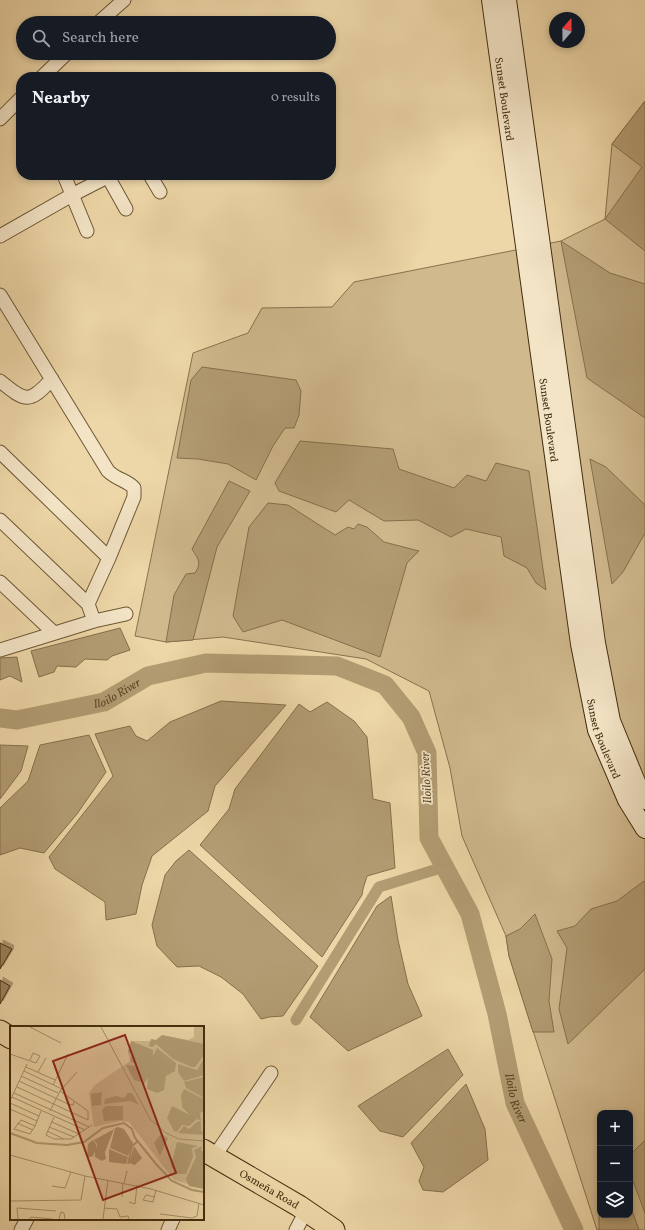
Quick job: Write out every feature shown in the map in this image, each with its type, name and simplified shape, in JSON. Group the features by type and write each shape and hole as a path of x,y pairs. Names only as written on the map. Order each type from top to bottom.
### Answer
{"main road":[{"name":"Sunset Boulevard","path":"491,0 582,604 596,643 611,722 641,794 645,800"},
{"name":"Sunset Boulevard","path":"507,0 582,604 580,644 597,730 627,800 645,828"},
{"path":"0,1031 10,1037"},
{"name":"Osmeña Road","path":"206,1153 306,1211 334,1230"}],"street":[{"path":"106,16 124,0"},
{"path":"47,72 60,60"},
{"path":"0,119 16,103"},
{"path":"66,180 87,231"},
{"path":"0,236 100,180"},
{"path":"110,180 126,209"},
{"path":"153,180 160,192"},
{"path":"0,295 108,471 134,488 134,497 88,604"},
{"path":"0,381 19,395 31,398 35,396 52,379"},
{"path":"0,452 109,558"},
{"path":"0,520 88,604 94,621"},
{"path":"0,582 54,633"},
{"path":"0,650 94,621 126,614"},
{"path":"206,1153 271,1073"},
{"path":"296,1230 306,1211"},
{"path":"21,1230 26,1220"},
{"path":"168,1230 173,1220"}],"shaded area":[{"path":"645,101 645,1230 597,1230 509,956 506,936 462,836 450,768 429,691 366,659 223,637 166,642 135,636 193,353 248,333 262,308 332,307 354,282 561,241 605,219 612,144"},
{"path":"645,101 645,251 605,219 642,167 612,144"},
{"path":"561,241 610,273 645,284 645,418 587,378"},
{"path":"202,367 296,380 301,391 299,415 294,428 285,428 273,446 256,480 228,464 198,459 177,458 191,380"},
{"path":"300,441 393,449 399,469 454,488 467,475 486,481 496,463 529,471 546,590 536,583 527,568 504,556 501,537 466,529 451,537 418,520 384,521 349,500 336,512 279,491 275,483"},
{"path":"590,459 606,467 645,505 645,533 623,572 612,584"},
{"path":"229,481 250,491 217,547 193,640 166,642 174,595 186,574 195,573 199,563 192,549"},
{"path":"268,503 288,505 335,535 348,527 354,529 358,524 367,527 384,542 419,551 407,563 380,657 282,620 243,632 233,616 249,527"},
{"path":"120,628 130,650 112,656 107,660 85,659 76,667 57,666 54,672 39,677 31,651"},
{"path":"17,657 22,682 10,676 0,680 0,658"},
{"path":"221,701 286,705 215,786 208,811 152,856 142,885 136,914 106,920 105,902 55,869 49,857 113,776 95,734 130,726 136,736 147,741 170,722"},
{"path":"327,702 354,721 367,737 373,799 390,803 395,868 367,876 362,895 322,957 200,845 229,809 235,789 299,704 310,712"},
{"path":"89,735 106,772 77,814 44,853 20,848 0,855 0,808 28,781 40,745"},
{"path":"0,745 28,746 21,771 0,799"},
{"path":"189,850 318,966 283,1016 261,1019 243,994 221,977 199,966 177,967 157,946 152,925 165,875 176,861"},
{"path":"644,881 645,969 568,1044 559,1009 567,948 557,931 575,926 591,909 617,901"},
{"path":"391,896 398,940 408,984 422,1016 348,1051 310,1017 377,906"},
{"path":"535,914 552,959 549,1001 554,1032 533,1032 509,956 506,936 520,929"},
{"path":"448,1049 463,1075 403,1137 380,1131 358,1106"},
{"path":"466,1084 485,1129 488,1160 443,1192 423,1190 419,1181 424,1167 411,1143"},
{"path":"645,1140 645,1213 633,1181 633,1152"},
{"path":"633,1213 639,1230 599,1230 599,1218 633,1218"}],"building":[{"path":"0,943 12,949 0,969"},
{"path":"0,980 10,986 0,1004"}],"waterway":[{"name":"Iloilo River","path":"0,718 17,720 104,702 148,676 206,663 337,666 385,685 411,717 427,753 429,838 470,914 497,1014 515,1103 574,1230"},
{"path":"296,1020 379,887 444,867"}]}
